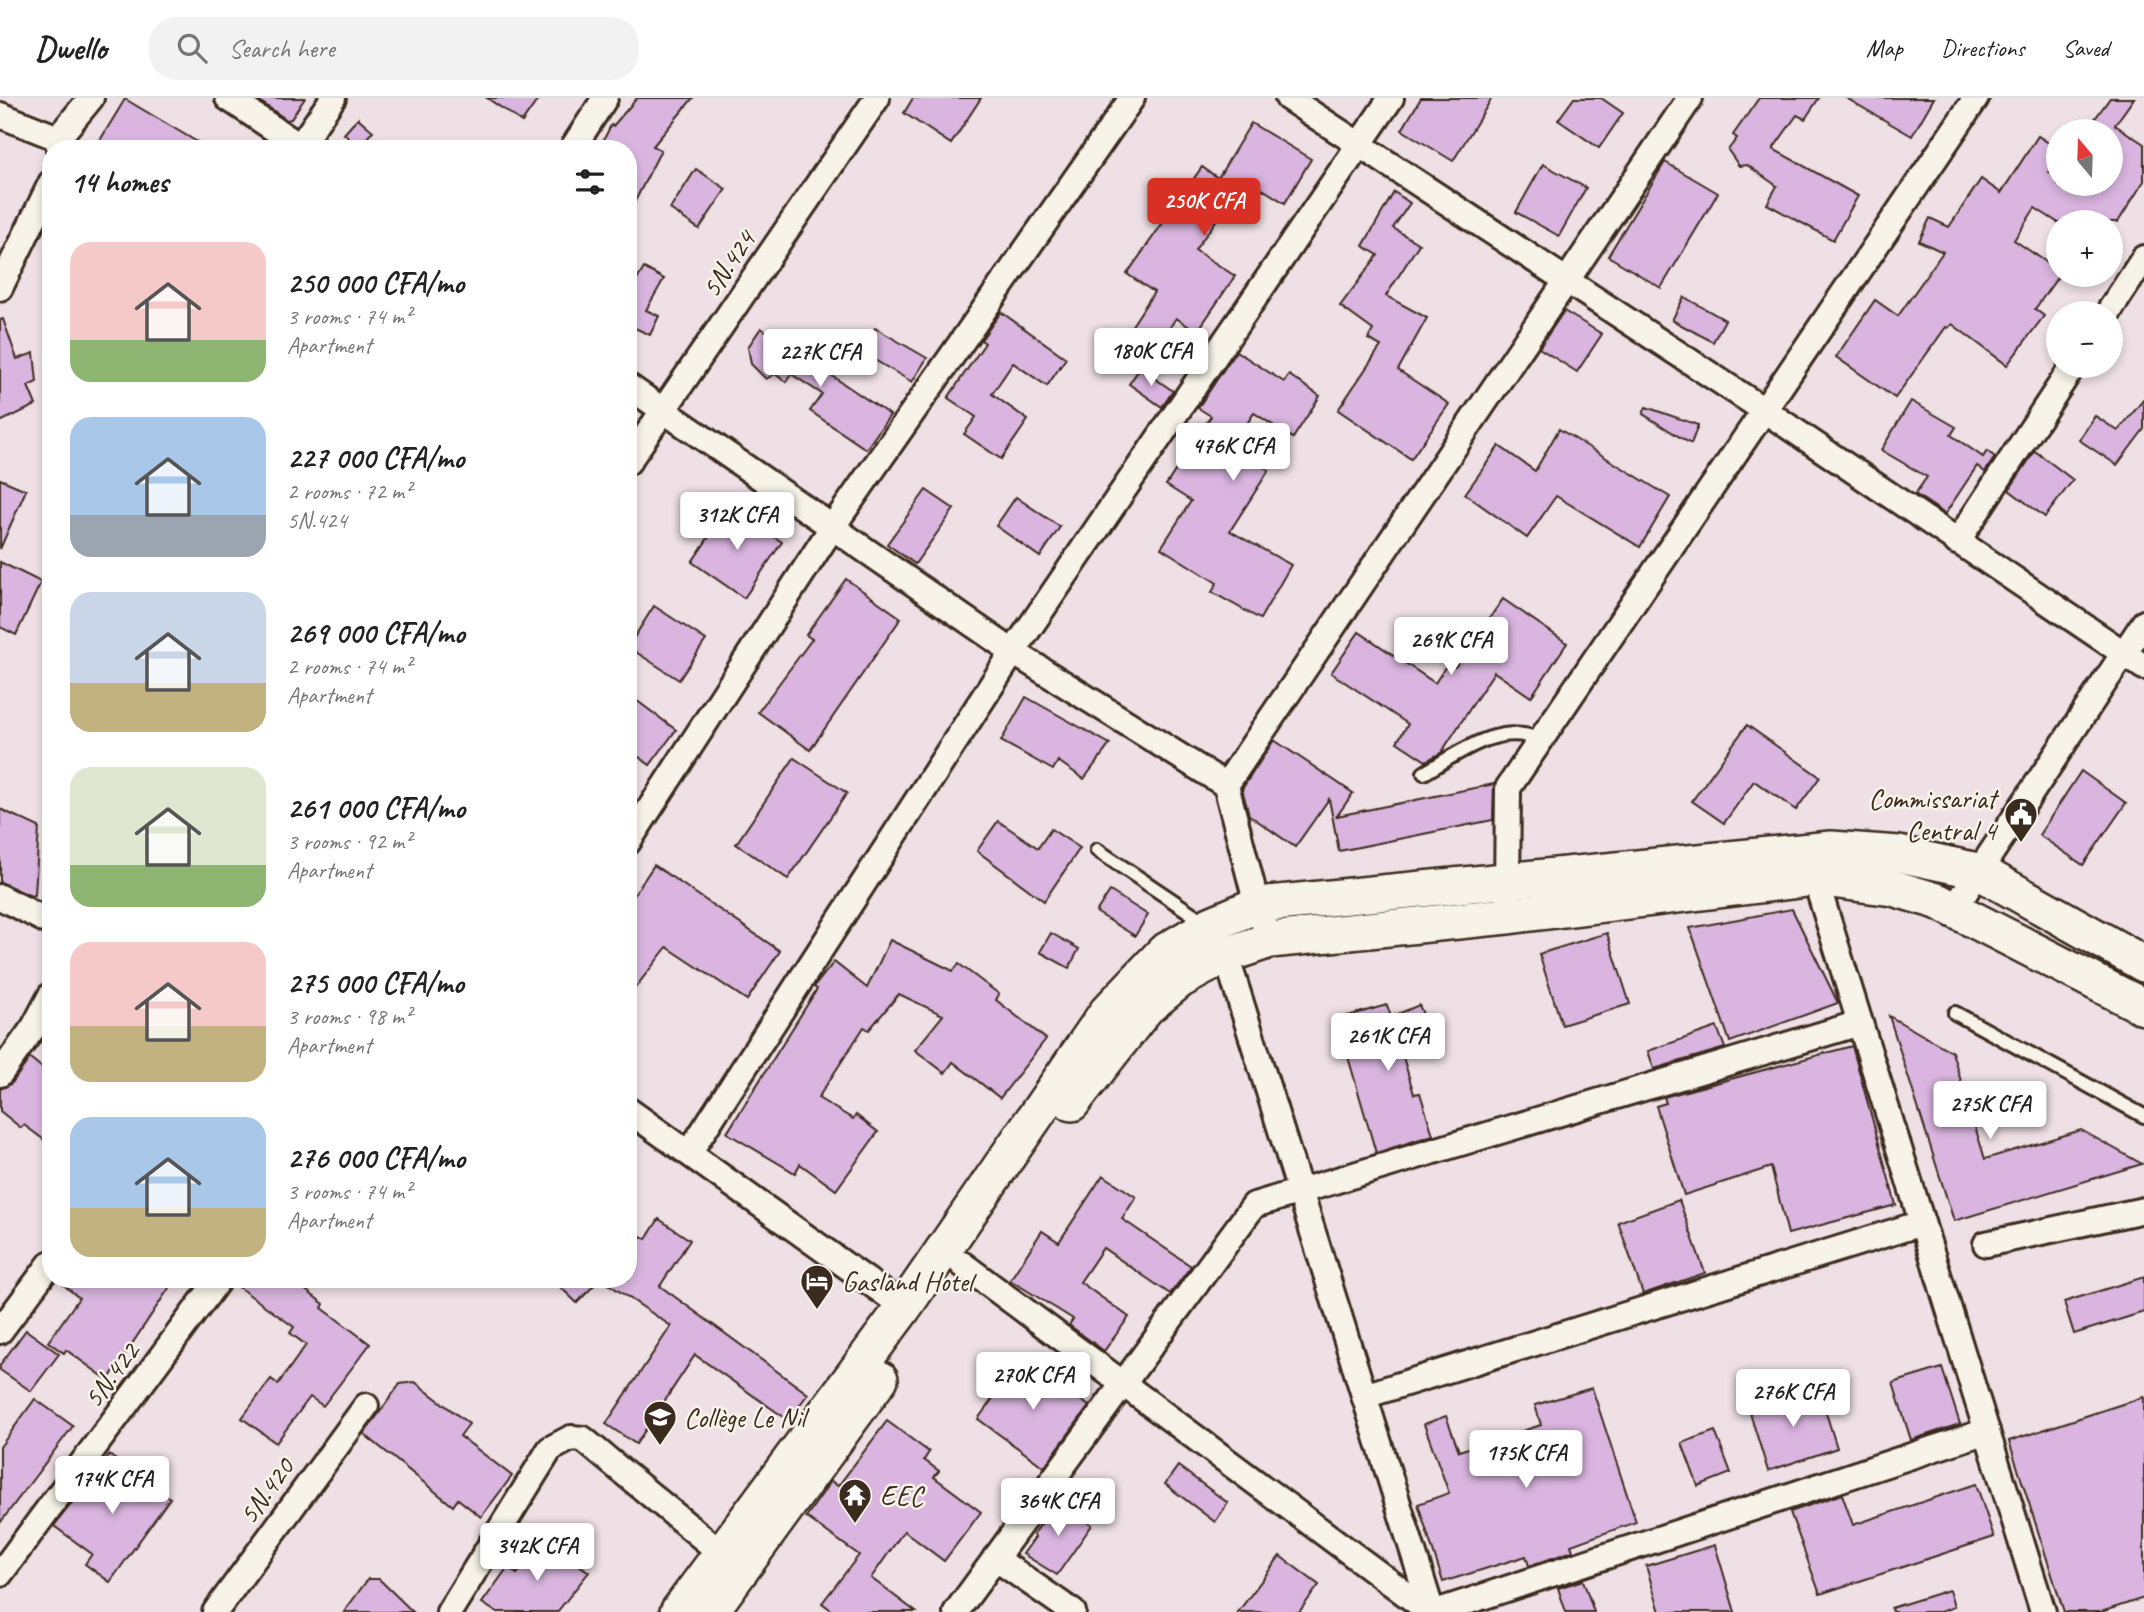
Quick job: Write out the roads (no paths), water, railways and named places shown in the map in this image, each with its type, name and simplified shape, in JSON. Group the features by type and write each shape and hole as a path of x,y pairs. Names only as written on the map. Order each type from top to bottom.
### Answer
{"main road":[{"path":"700,1609 962,1264 1088,1079 1146,1008 1180,980 1218,940 1257,905 1831,849 1899,854 1978,871 2144,964"},
{"path":"700,1609 721,1553 904,1307 1107,1012 1164,952 1218,940 1270,940 1507,916 1815,878 1893,888 1954,909 2143,1013"}],"street":[{"path":"60,140 91,98"},
{"path":"228,98 288,140"},
{"path":"305,140 333,98"},
{"path":"578,140 605,98"},
{"name":"5N.424","path":"637,449 877,98"},
{"path":"637,828 831,529 1132,98"},
{"path":"1288,98 1764,410 2134,660"},
{"path":"689,1153 1013,652 1391,98"},
{"path":"1226,785 1564,280 1690,98"},
{"path":"1507,916 1508,788 1976,98"},
{"path":"0,115 52,140"},
{"path":"0,288 42,202"},
{"path":"2116,301 2144,258"},
{"path":"1957,542 2065,378"},
{"path":"637,392 831,529 1013,652 1226,785 1257,905 1270,940"},
{"path":"1954,909 1978,871 2134,660 2144,623"},
{"path":"1815,878 2043,1612"},
{"path":"0,897 42,918"},
{"path":"1218,940 1433,1612"},
{"path":"0,1074 42,1012"},
{"path":"956,1612 1254,1205 1860,1023"},
{"path":"637,1116 904,1307"},
{"path":"1986,1244 2144,1210"},
{"path":"1364,1395 1922,1223"},
{"path":"962,1264 1433,1612"},
{"path":"0,1331 42,1276"},
{"name":"5N.422","path":"0,1574 212,1288"},
{"name":"5N.420","path":"215,1612 366,1406"},
{"path":"1433,1612 1987,1432"},
{"path":"449,1612 550,1449 571,1438 583,1439 721,1553"},
{"path":"995,1558 1073,1612"}],"lane":[{"path":"1424,773 1476,743 1500,734 1529,735 1540,740"},
{"path":"1097,850 1218,940"},
{"path":"1955,1013 2144,1116"}],"place":[{"name":"Commissariat Central 4","path":"2021,844"},
{"name":"Gasland Hotel","path":"817,1311"},
{"name":"Collège Le Nil","path":"660,1447"},
{"name":"EEC","path":"855,1525"}]}
